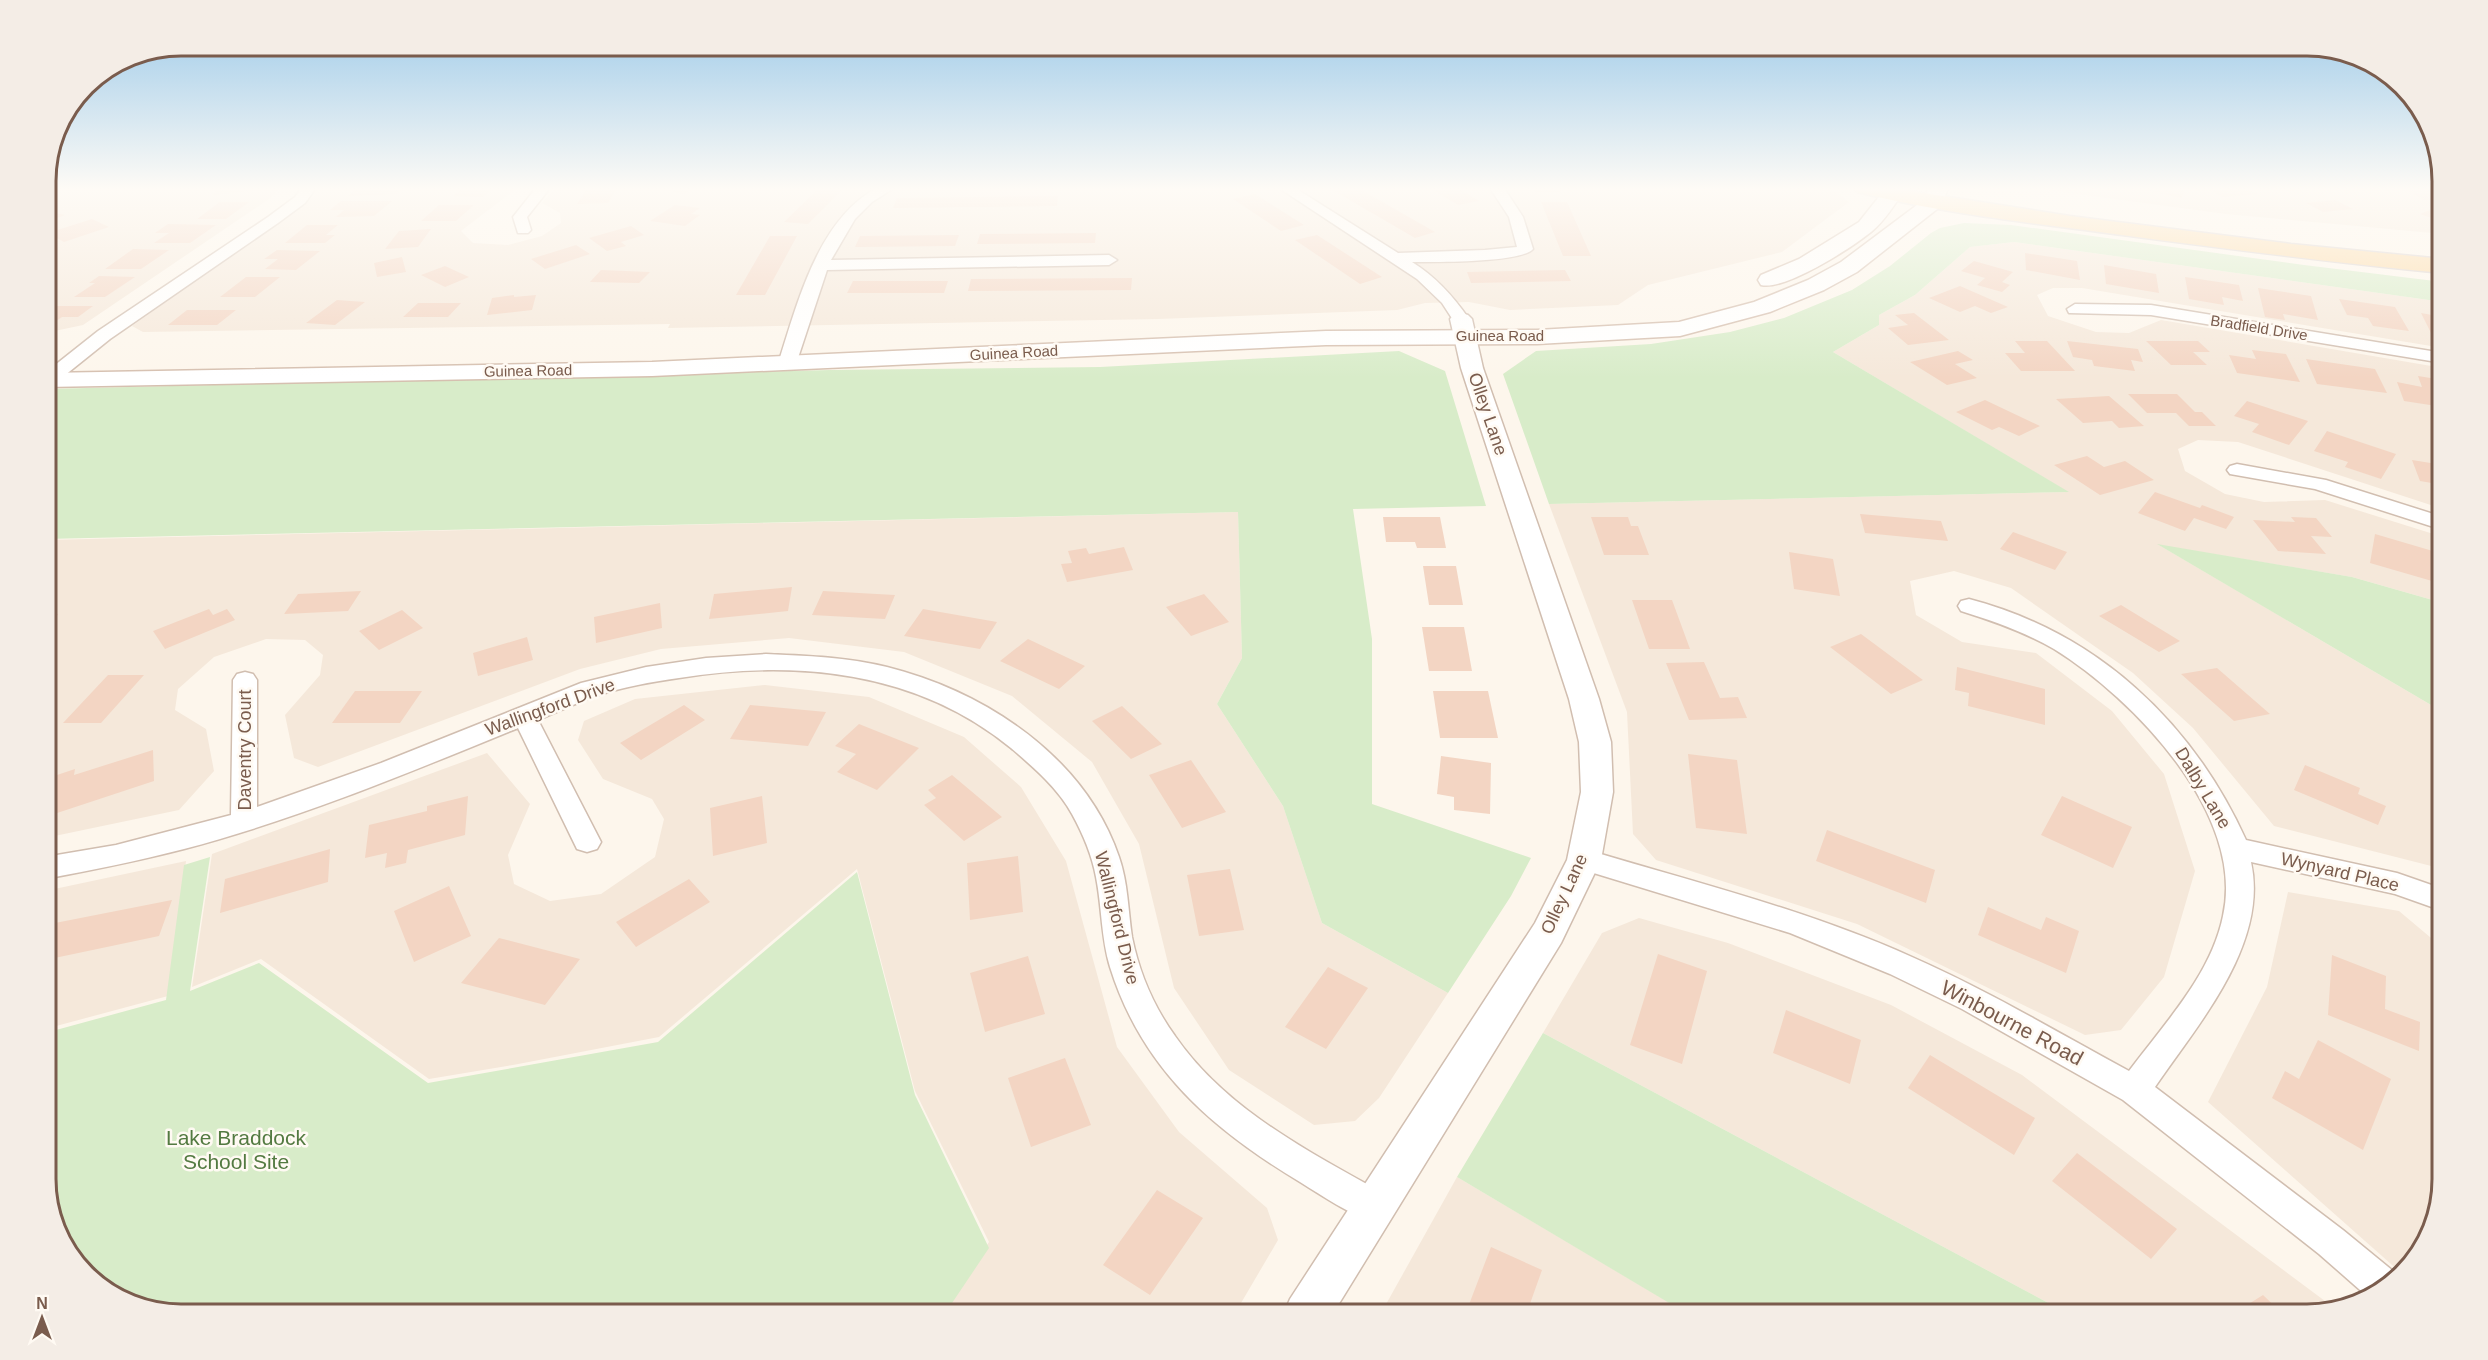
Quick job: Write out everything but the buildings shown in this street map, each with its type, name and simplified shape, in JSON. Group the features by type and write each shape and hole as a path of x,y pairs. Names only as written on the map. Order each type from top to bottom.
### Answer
{"main road":[{"name":"Guinea Road","path":"56,368 74,358 790,354 1326,338 1608,316 1705,303 1807,264 1826,251"},
{"name":"Guinea Road","path":"1462,328 1581,335 1680,329 1762,307 1816,285 1849,267 1867,251"},
{"path":"2303,251 2432,265"},
{"name":"Guinea Road","path":"56,373 652,369 790,354"}],"street":[{"path":"74,358 227,251"},
{"path":"790,354 820,265 828,251"},
{"path":"1387,251 1423,276 1448,300 1462,328"},
{"path":"1397,258 1522,251"},
{"path":"820,265 1108,260"},
{"name":"Bradfield Drive","path":"2075,309 2151,310 2432,356"},
{"name":"Olley Lane","path":"1313,1304 1548,933 1584,860 1597,792 1595,742 1584,699 1462,328"},
{"path":"2237,470 2319,484 2432,520"},
{"name":"Dalby Lane","path":"1969,606 2010,618 2043,633 2102,672 2139,704 2173,740 2209,791 2236,848 2240,864 2239,913 2230,942 2216,971 2134,1090"},
{"name":"Wallingford Drive","path":"56,866 183,839 244,821 325,794 590,689 621,680 695,667 769,662 836,666 881,673 942,693 985,714 1019,738 1064,783 1079,802 1101,847 1110,876 1119,940 1128,974 1145,1014 1165,1048 1197,1086 1220,1108 1276,1149 1374,1207"},
{"name":"Daventry Court","path":"244,821 245,680"},
{"path":"524,716 587,842"},
{"name":"Wynyard Place","path":"2236,848 2397,884 2432,896"},
{"name":"Winbourne Road","path":"1584,860 1797,924 1900,965 1973,1000 2134,1090 2331,1242 2379,1282"}],"shaded area":[{"path":"56,251 192,251 83,325 56,331"},
{"path":"236,251 1783,251 1648,285 1618,305 1510,310 1469,302 1425,303 1397,310 1158,319 668,328 670,324 143,332 132,326"},
{"path":"1965,251 2082,251 2432,300 2432,346 2082,288 2053,288 2037,295 2048,316 2096,332 2129,333 2161,320 2432,366 2432,505 2238,442 2198,440 2178,449 2185,471 2225,494 2264,502 2325,500 2432,534 2432,600 2352,577 2159,545 2432,706 2432,866 2274,826 2193,728 2133,673 2011,588 1954,571 1910,581 1916,615 1962,642 2036,653 2112,711 2164,774 2195,871 2164,977 2121,1030 2085,1035 1857,924 1656,860 1633,834 1627,712 1549,504 2068,492 1833,352 1879,325 1879,315 1915,295"},
{"path":"1238,512 1242,658 1217,704 1283,806 1322,923 1448,993 1379,1098 1355,1121 1314,1125 1229,1070 1174,988 1139,844 1092,762 1012,696 904,652 789,638 661,649 580,669 318,767 294,758 285,715 320,675 323,655 305,640 266,639 214,657 178,689 175,710 206,729 214,771 179,810 56,836 56,540"},
{"path":"765,685 869,697 964,737 1021,787 1066,861 1117,1047 1179,1132 1267,1208 1278,1240 1240,1304 947,1304 989,1242 915,1091 857,869 659,1037 513,1065 429,1079 261,959 192,987 212,854 487,753 530,804 508,855 514,884 550,901 601,894 655,857 664,819 652,799 603,779 578,740 584,721 635,699"},
{"path":"186,861 168,996 56,1026 56,889"},
{"path":"2288,892 2399,911 2432,939 2431,1196 2420,1235 2396,1268 2208,1102 2267,987"},
{"path":"1639,918 1728,943 1891,1005 2022,1075 2327,1302 2050,1304 1543,1033 1602,933"},
{"path":"1457,1177 1672,1304 1386,1304"}],"green space":[{"path":"1908,251 1965,251 1915,295 1879,315 1879,325 1833,352 2069,492 1549,504 1503,374 1536,351 1651,344 1730,332 1784,318 1852,290"},
{"path":"2082,251 2205,251 2432,281 2432,300"},
{"path":"1399,351 1445,371 1486,506 1353,509 1372,639 1372,804 1531,858 1511,896 1448,993 1322,923 1283,806 1217,704 1242,658 1238,512 56,539 56,389 830,370 1100,367"},
{"path":"2157,544 2352,577 2432,600 2432,706"},
{"name":"Lake Braddock School Site","path":"210,857 190,991 259,963 428,1083 658,1042 857,872 915,1095 989,1248 951,1304 180,1304 148,1300 125,1292 98,1274 86,1262 68,1235 62,1220 56,1188 56,1030 166,1000 184,865"},
{"path":"1543,1033 2050,1304 1671,1304 1457,1177"}]}
